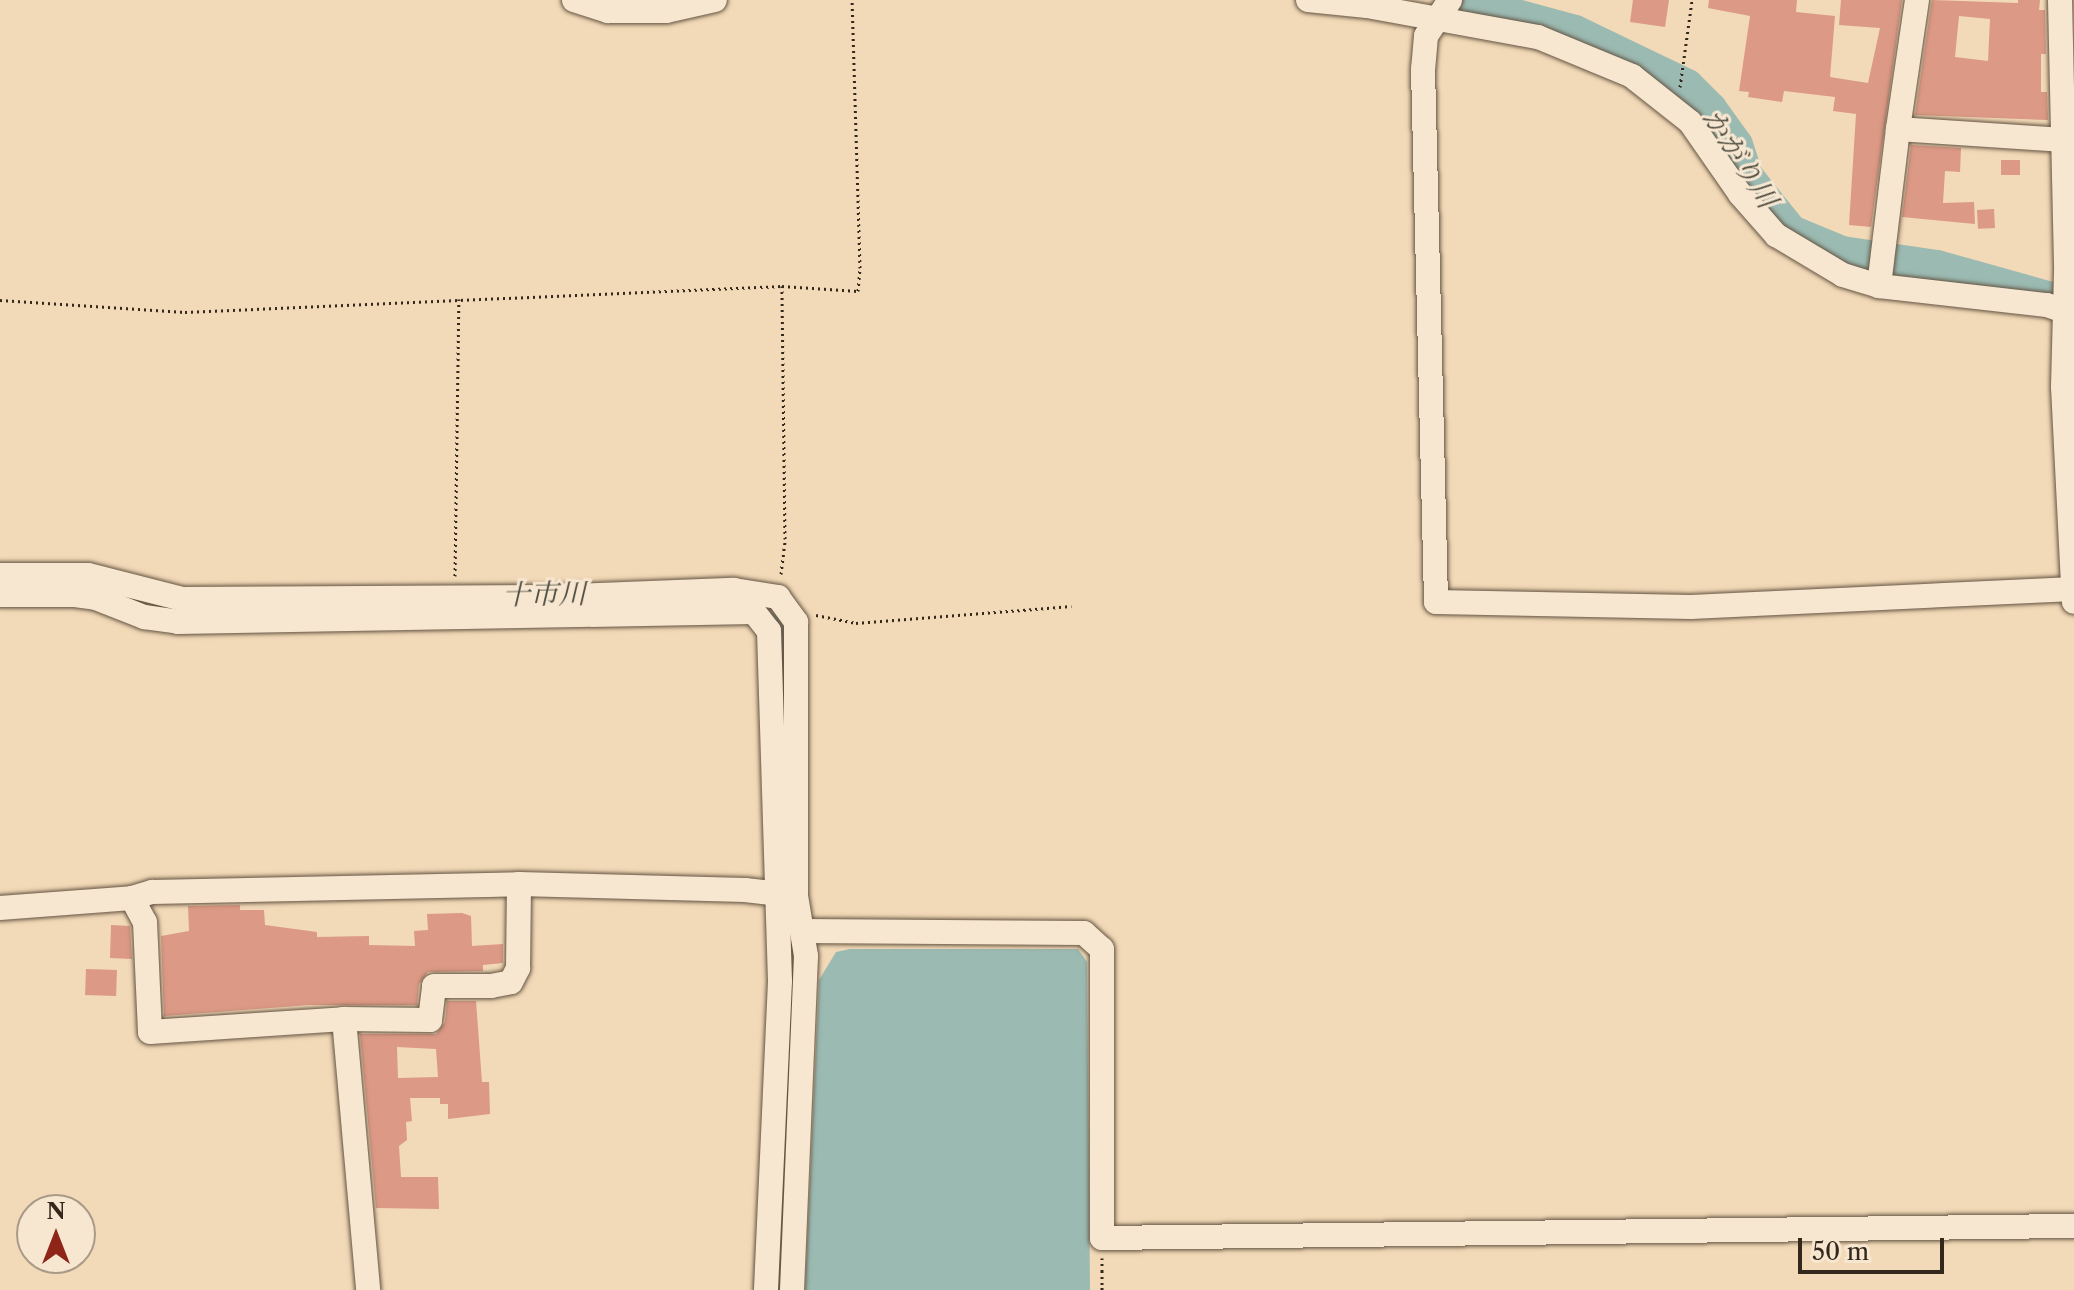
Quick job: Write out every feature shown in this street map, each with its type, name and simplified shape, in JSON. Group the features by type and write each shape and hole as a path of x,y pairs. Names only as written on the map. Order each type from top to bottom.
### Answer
{"street":[{"path":"574,0 608,11 666,11 715,0"},
{"path":"1308,0 1367,6 1538,37 1632,76 1690,122 1740,194 1776,235 1843,275 1879,286 2047,305 2066,312"},
{"path":"1450,0 1426,36 1423,69 1436,602 1691,607 2074,589"},
{"path":"1879,286 1917,0"},
{"path":"2060,0 2066,312 2063,387 2074,602"},
{"path":"1898,129 2064,140"},
{"path":"0,575 88,575 182,599 454,597 734,590 782,604 796,622 766,1290"},
{"path":"0,595 96,598 144,617 178,622 754,612 769,631 785,895 802,931 806,956 792,1290"},
{"path":"0,908 132,898 152,892 519,884 785,895"},
{"path":"132,898 145,922 150,1032 344,1019 430,1020 434,986 491,986 511,982 518,968 519,884"},
{"path":"802,931 1084,933 1102,949 1102,1238 2074,1226"},
{"path":"344,1019 368,1290"}],"path":[{"path":"0,300 185,312 782,286 858,291 860,252 852,0"},
{"path":"1681,73 1692,0"},
{"path":"782,286 785,539 782,604 856,623 1071,606"},
{"path":"454,597 459,299"},
{"path":"1102,1238 1102,1290"}],"water":[{"path":"850,949 1078,949 1087,962 1090,1290 805,1290 819,980 836,952"}],"building":[{"path":"1633,0 1669,0 1665,27 1630,22"},
{"path":"1709,0 1797,0 1796,12 1835,16 1830,77 1868,83 1880,28 1839,25 1841,0 1902,0 1871,227 1849,225 1856,114 1833,111 1835,97 1784,91 1782,102 1748,97 1749,92 1739,91 1750,16 1708,8"},
{"path":"1932,0 2018,3 2018,0 2040,0 2039,10 2045,10 2046,54 2041,54 2041,92 2047,92 2048,120 1915,115","holes":["1959,16 1990,19 1988,61 1955,57"]},
{"path":"1911,145 1961,148 1960,172 1945,171 1943,203 1974,202 1975,224 1902,217"},
{"path":"2001,160 2020,160 2020,175 2001,175"},
{"path":"1994,209 1995,228 1978,229 1977,210"},
{"path":"240,905 240,910 264,910 265,925 317,932 317,937 369,936 369,945 415,946 414,931 428,930 427,914 462,913 471,916 472,946 503,944 503,963 483,965 483,971 428,972 419,984 417,1005 309,1005 164,1016 161,936 189,931 188,906"},
{"path":"111,925 130,926 132,959 110,958"},
{"path":"86,969 117,970 116,996 85,995"},
{"path":"447,1001 476,1001 482,1082 489,1082 490,1114 448,1119 448,1104 440,1104 440,1098 410,1098 412,1121 406,1122 407,1140 399,1146 401,1177 438,1177 439,1209 376,1208 360,1034 436,1034 445,1022","holes":["397,1047 436,1049 438,1077 398,1078"]}],"waterway":[{"name":"かがり川","path":"1458,0 1575,32 1687,86 1710,109 1736,145 1746,176 1791,232 1842,253 1937,267 2058,301"},
{"name":"十市川","path":"770,615 784,623 784,676"}]}
